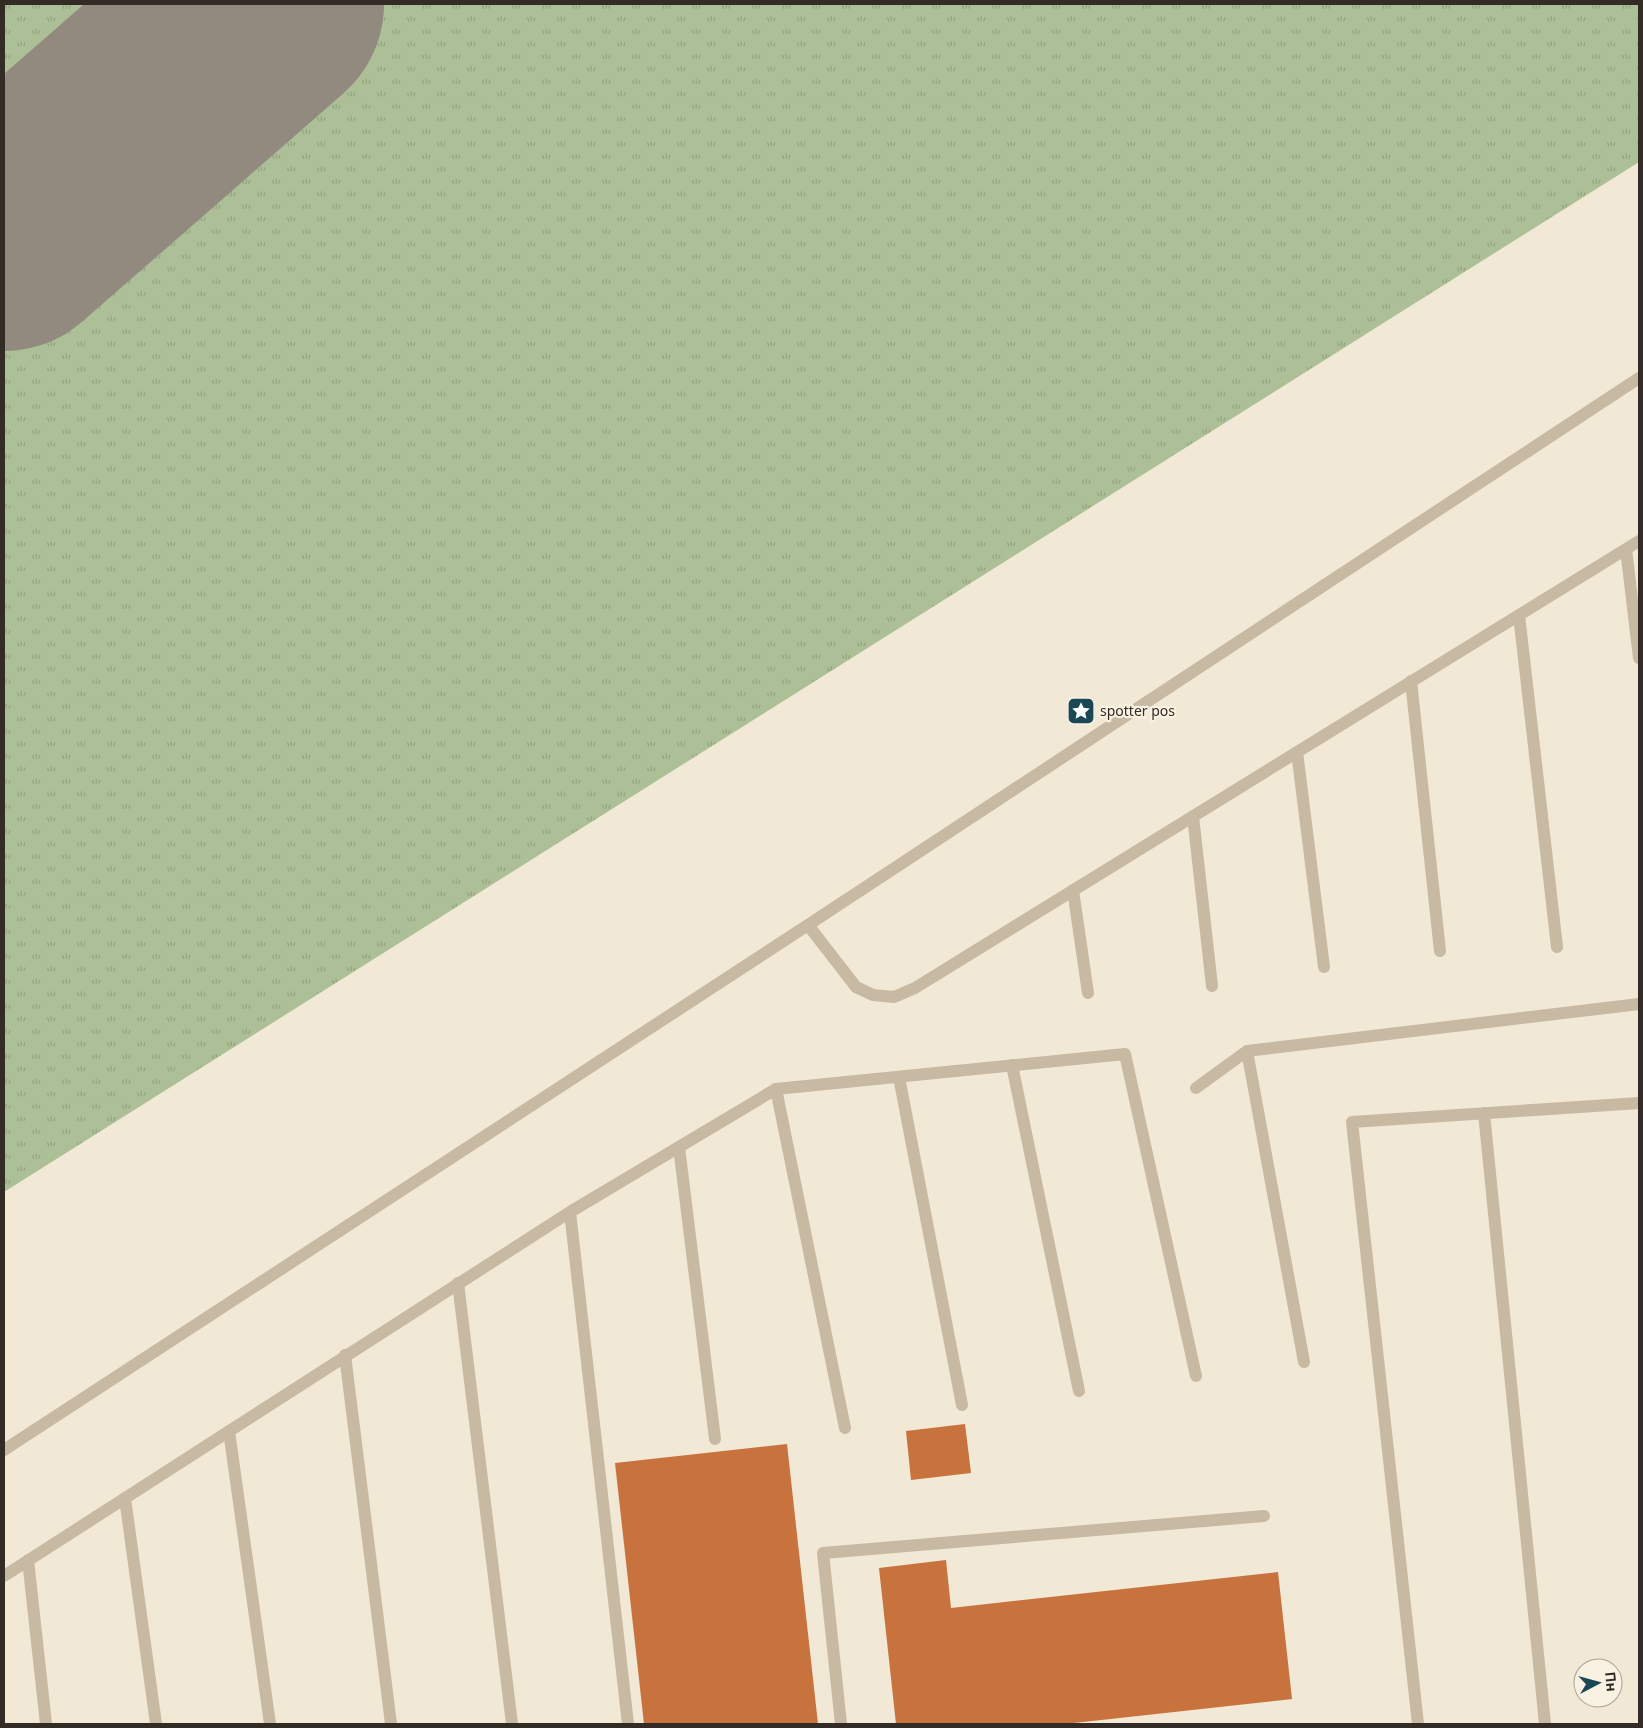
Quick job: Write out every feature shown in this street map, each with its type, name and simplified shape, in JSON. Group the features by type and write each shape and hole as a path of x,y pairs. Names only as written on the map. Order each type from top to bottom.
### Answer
{"lane":[{"path":"4,1450 808,925 1639,378"},
{"path":"808,925 856,987 873,995 894,997 915,988 1639,540"},
{"path":"1626,548 1639,658"},
{"path":"1519,615 1557,947"},
{"path":"1411,681 1440,951"},
{"path":"1297,752 1324,967"},
{"path":"1193,816 1212,986"},
{"path":"1073,890 1088,994"},
{"path":"1196,1088 1247,1050 1639,1004"},
{"path":"1247,1050 1304,1362"},
{"path":"4,1576 570,1212 776,1089 1125,1054 1196,1376"},
{"path":"1012,1065 1079,1391"},
{"path":"899,1076 962,1406"},
{"path":"776,1089 845,1428"},
{"path":"1418,1724 1352,1122 1639,1103"},
{"path":"1484,1113 1544,1724"},
{"path":"679,1147 715,1439"},
{"path":"570,1212 628,1724"},
{"path":"458,1283 512,1724"},
{"path":"345,1355 391,1724"},
{"path":"229,1431 270,1724"},
{"path":"125,1498 156,1724"},
{"path":"841,1724 823,1553 1264,1516"},
{"path":"28,1560 46,1724"}],"green space":[{"path":"4,4 1639,4 1639,162 4,1192"}],"building":[{"path":"965,1424 971,1473 911,1480 906,1431"},
{"path":"787,1444 818,1724 644,1724 615,1463"},
{"path":"946,1560 951,1608 1278,1572 1292,1699 1065,1724 896,1724 879,1568"}],"runway":[{"path":"4,232 265,4"}],"place":[{"name":"spotter pos","path":"1081,711"}]}
